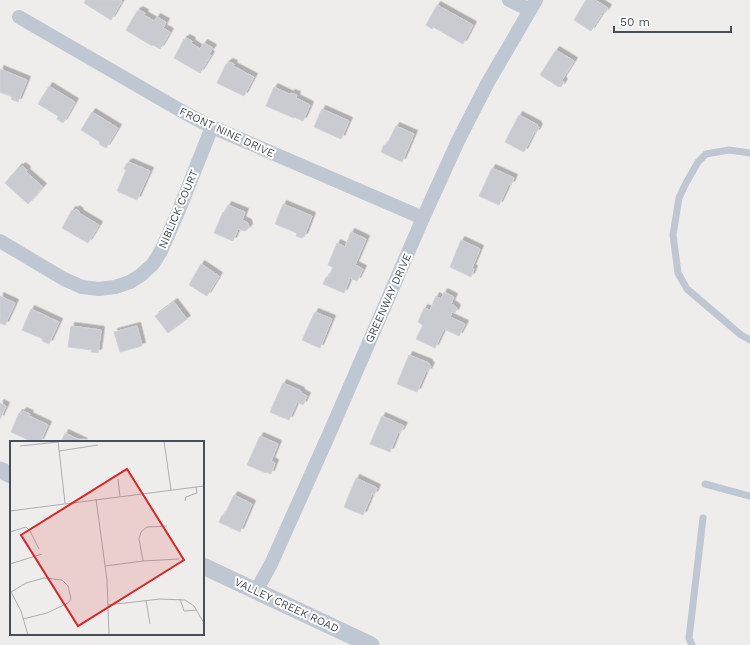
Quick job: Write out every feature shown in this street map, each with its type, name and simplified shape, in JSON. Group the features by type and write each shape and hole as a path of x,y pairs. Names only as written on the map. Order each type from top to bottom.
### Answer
{"street":[{"name":"GREENWAY DRIVE","path":"256,591 271,564 458,141 487,84 533,5 509,0"},
{"name":"FRONT NINE DRIVE","path":"19,17 185,113 212,127 423,218"},
{"name":"NIBLICK COURT","path":"0,241 64,279 82,287 99,290 130,282 141,275 152,264 161,251 174,223 212,127"},
{"path":"0,470 10,475"},
{"name":"VALLEY CREEK ROAD","path":"204,566 371,645"}],"lane":[{"path":"750,153 730,150 706,154 698,162 679,198 673,235 678,273 687,289 741,335 750,340"},
{"path":"705,484 750,496"},
{"path":"692,645 689,638 703,518"}],"building":[{"path":"86,0 122,1 111,20 84,3"},
{"path":"586,0 595,0 608,8 605,13 603,12 591,31 574,20"},
{"path":"437,5 473,25 463,44 433,27 432,29 426,25"},
{"path":"139,10 154,21 157,17 166,22 163,28 170,32 160,49 153,45 152,46 126,30"},
{"path":"186,38 192,41 191,43 200,49 204,43 213,48 209,54 211,55 200,73 174,58 184,39 185,40"},
{"path":"556,50 574,61 562,80 564,82 561,87 540,75"},
{"path":"229,62 234,64 233,66 254,77 244,96 217,83 226,64"},
{"path":"0,69 27,80 18,102 11,99 12,97 0,92"},
{"path":"49,86 75,102 63,123 57,119 58,116 38,104"},
{"path":"274,87 291,95 291,93 297,95 296,98 310,105 303,121 266,106"},
{"path":"322,109 349,121 341,139 314,127"},
{"path":"92,112 118,128 106,148 99,144 100,142 81,130"},
{"path":"519,115 538,125 537,126 539,127 536,133 534,132 524,152 505,142"},
{"path":"396,126 414,134 402,162 381,152 384,145 386,146"},
{"path":"129,162 150,171 137,200 117,191 126,170 124,169"},
{"path":"22,166 27,170 26,172 43,187 28,204 5,183 19,167 20,168"},
{"path":"492,168 514,178 511,185 509,184 499,205 479,196"},
{"path":"283,204 312,216 304,237 303,236 302,238 296,236 297,233 275,224"},
{"path":"228,205 245,212 242,220 248,223 249,227 244,231 238,229 233,241 214,233 223,212 224,213"},
{"path":"76,209 80,212 79,213 99,225 88,243 62,228 72,210 75,211"},
{"path":"351,232 366,239 355,265 363,269 357,281 350,278 344,293 323,284 326,277 328,278 333,267 328,265 337,243 345,247"},
{"path":"461,240 480,249 472,268 474,269 471,277 450,267"},
{"path":"201,264 219,276 207,296 189,285"},
{"path":"444,292 454,297 451,304 457,308 455,313 452,312 450,317 465,324 459,336 444,329 435,348 416,339 423,325 418,322 424,308 430,310 436,296 441,299"},
{"path":"0,296 15,303 5,325 0,323"},
{"path":"174,302 187,319 168,333 155,316"},
{"path":"31,309 59,322 49,344 42,341 43,339 22,330"},
{"path":"315,312 332,319 320,348 302,340"},
{"path":"71,326 101,330 98,353 91,352 92,350 68,347"},
{"path":"137,326 142,346 120,352 114,332"},
{"path":"409,355 429,363 431,366 428,372 426,371 417,392 397,384"},
{"path":"283,383 301,391 301,393 307,396 303,405 297,402 289,420 270,412"},
{"path":"0,403 6,406 0,419"},
{"path":"23,411 30,414 29,416 48,425 40,441 31,441 11,432 19,413 21,414"},
{"path":"382,416 404,426 400,433 398,432 390,452 370,444"},
{"path":"65,433 82,441 61,441"},
{"path":"260,436 278,444 271,461 275,463 271,474 247,465"},
{"path":"356,478 377,488 374,495 372,494 363,515 344,507"},
{"path":"234,495 252,504 240,532 219,522 222,515 224,516"}]}
